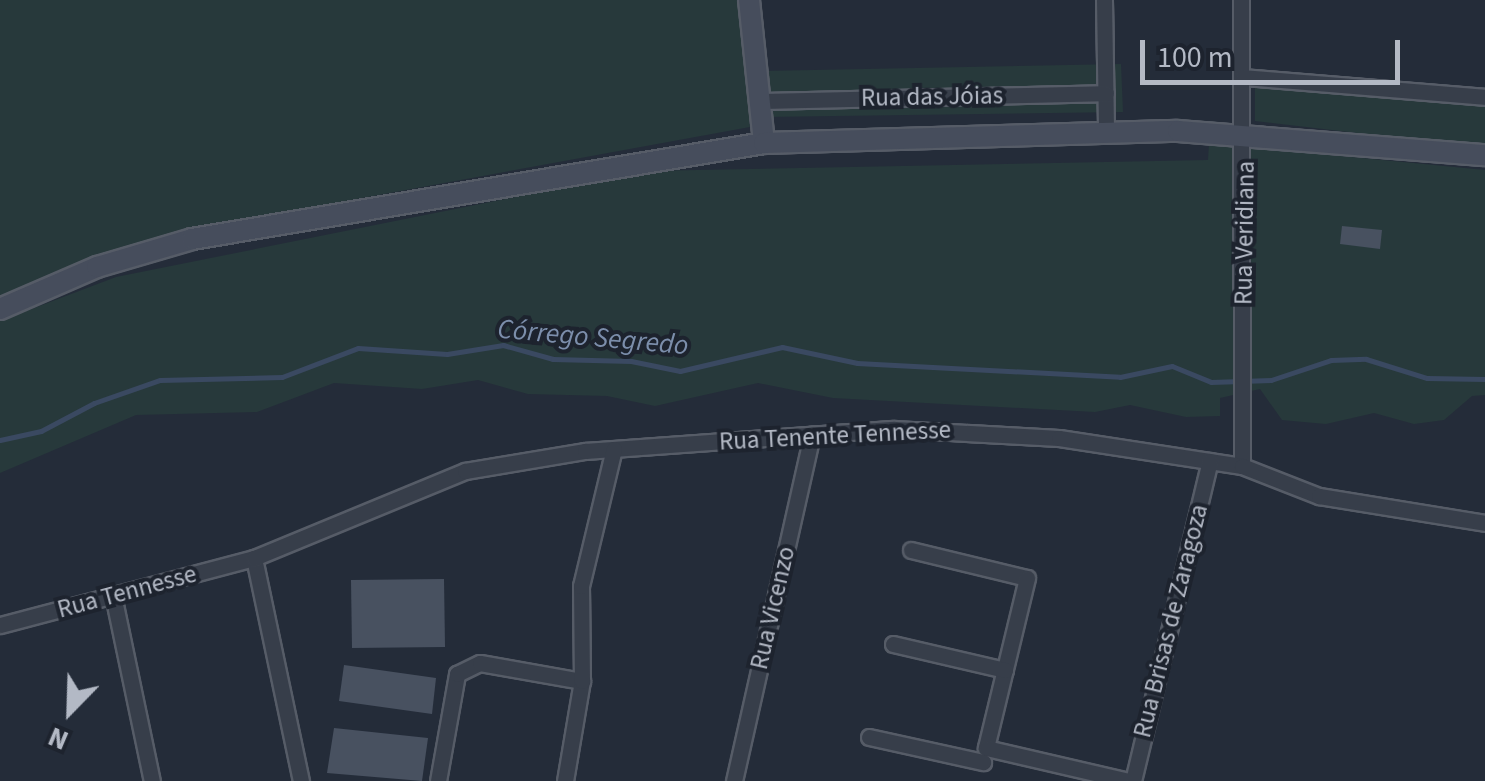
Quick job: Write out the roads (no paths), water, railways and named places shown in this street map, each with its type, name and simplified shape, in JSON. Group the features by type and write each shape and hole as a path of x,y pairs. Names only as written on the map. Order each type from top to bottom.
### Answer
{"main road":[{"path":"749,0 764,143"},
{"path":"0,309 97,267 192,239 764,143 1244,133 1485,155"}],"street":[{"path":"1104,0 1106,134"},
{"name":"Rua Veridiana","path":"1241,0 1242,466"},
{"path":"1243,77 1485,97"},
{"name":"Rua das Jóias","path":"759,101 1106,93"},
{"name":"Rua Tenente Tennesse","path":"254,558 465,471 614,449 812,435 977,430 1242,466 1319,496 1485,523"},
{"name":"Rua Vicenzo","path":"734,781 812,435"},
{"path":"565,781 582,680 581,586 614,449"},
{"name":"Rua Brisas de Zaragoza","path":"1131,781 1210,461"},
{"path":"911,550 1027,578 979,781"},
{"path":"254,558 302,781"},
{"name":"Rua Tennesse","path":"0,625 254,558"},
{"path":"112,596 152,781"},
{"path":"893,644 1005,670"},
{"path":"438,781 457,674 470,665 582,680"},
{"path":"869,737 1131,781"}],"waterway":[{"name":"Córrego Segredo","path":"0,440 41,431 94,403 160,380 282,377 358,348 447,354 503,345 553,359 631,361 680,371 782,347 857,363 1120,377 1172,366 1211,382 1271,380 1331,360 1366,359 1427,378 1485,379"}]}
